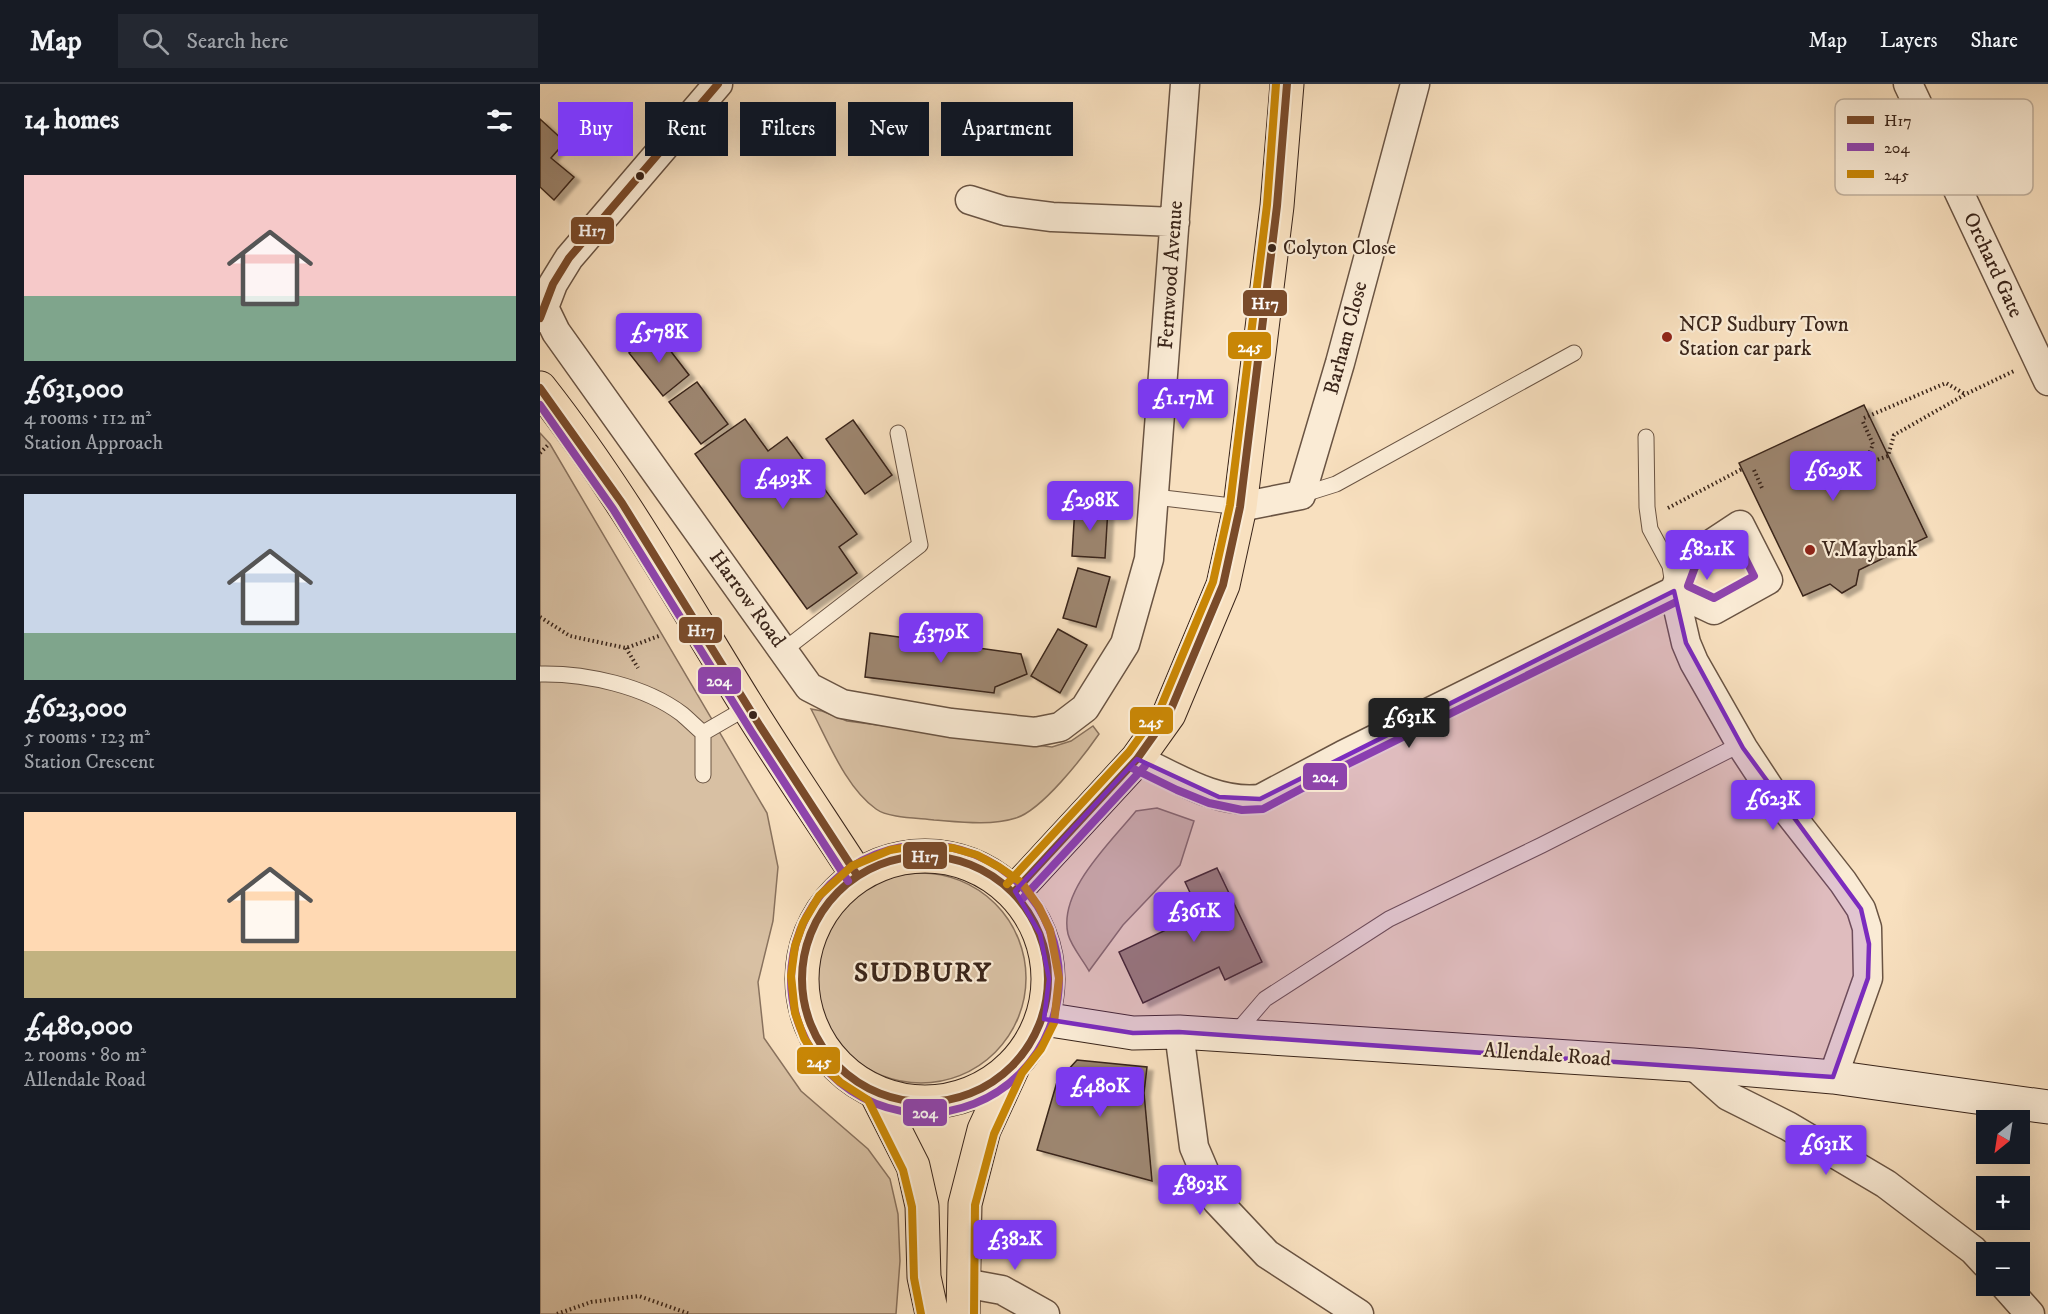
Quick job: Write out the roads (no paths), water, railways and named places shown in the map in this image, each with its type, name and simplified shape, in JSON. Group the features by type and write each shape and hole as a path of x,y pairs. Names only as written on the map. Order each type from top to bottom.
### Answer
{"main road":[{"path":"1015,891 1137,759 1169,714 1222,585 1240,507 1277,206 1287,84"},
{"path":"540,388 570,426 632,517 748,707 857,875"},
{"path":"964,1298 965,1204 984,1130 1013,1067 1032,1042 1044,1019 1049,979 1040,934 1030,912 1015,891 994,876 951,858 915,856 893,860 857,875 827,903 813,926 805,949 801,976 806,1011 813,1032 828,1056 847,1075 876,1093 900,1100 930,1103 971,1092 1013,1067"},
{"path":"876,1093 913,1166 922,1206 924,1277 932,1314"}],"street":[{"path":"542,308 569,258 718,84"},
{"name":"Fernwood Avenue","path":"1060,727 1085,708 1125,644 1149,559 1185,84"},
{"name":"Barham Close","path":"1301,495 1340,363 1415,84"},
{"name":"Orchard Gate","path":"1908,84 1915,99"},
{"name":"Orchard Gate","path":"1959,195 2038,367"},
{"path":"970,200 1005,211 1052,217 1175,222"},
{"name":"Harrow Road","path":"542,308 556,332 809,687 842,705 951,723 1035,732 1060,727"},
{"path":"1240,507 1301,495"},
{"path":"1137,759 1219,796 1245,800 1260,799 1674,591 1686,643 1741,744 1770,789 1843,882 1861,909 1867,928 1868,978 1833,1077"},
{"name":"Allendale Road","path":"1044,1019 1133,1033 1179,1032 1234,1035 1693,1065 1833,1077 2048,1107"},
{"path":"1179,1032 1194,1147 1217,1201 1268,1254 1359,1314"},
{"path":"1693,1065 1728,1096 1788,1126 1886,1184 1976,1253"},
{"path":"964,1298 1002,1290 1045,1314"},
{"path":"2014,1296 2030,1314"}],"lane":[{"path":"1301,495 1335,484 1574,354"},
{"path":"784,650 920,545 898,433"},
{"path":"1646,437 1647,507 1650,529 1670,566 1674,591"},
{"path":"1155,497 1240,507"},
{"path":"540,674 563,674 610,682 657,700 681,714 703,733 703,775"},
{"path":"703,733 748,707"},
{"path":"1234,1035 1265,999 1389,919 1542,845 1741,744"}],"place":[{"name":"Colyton Close","path":"1272,248"},
{"name":"NCP Sudbury Town Station car park","path":"1667,337"},
{"name":"V.Maybank","path":"1810,550"}],"district":[{"name":"SUDBURY","path":"923,973"}]}
